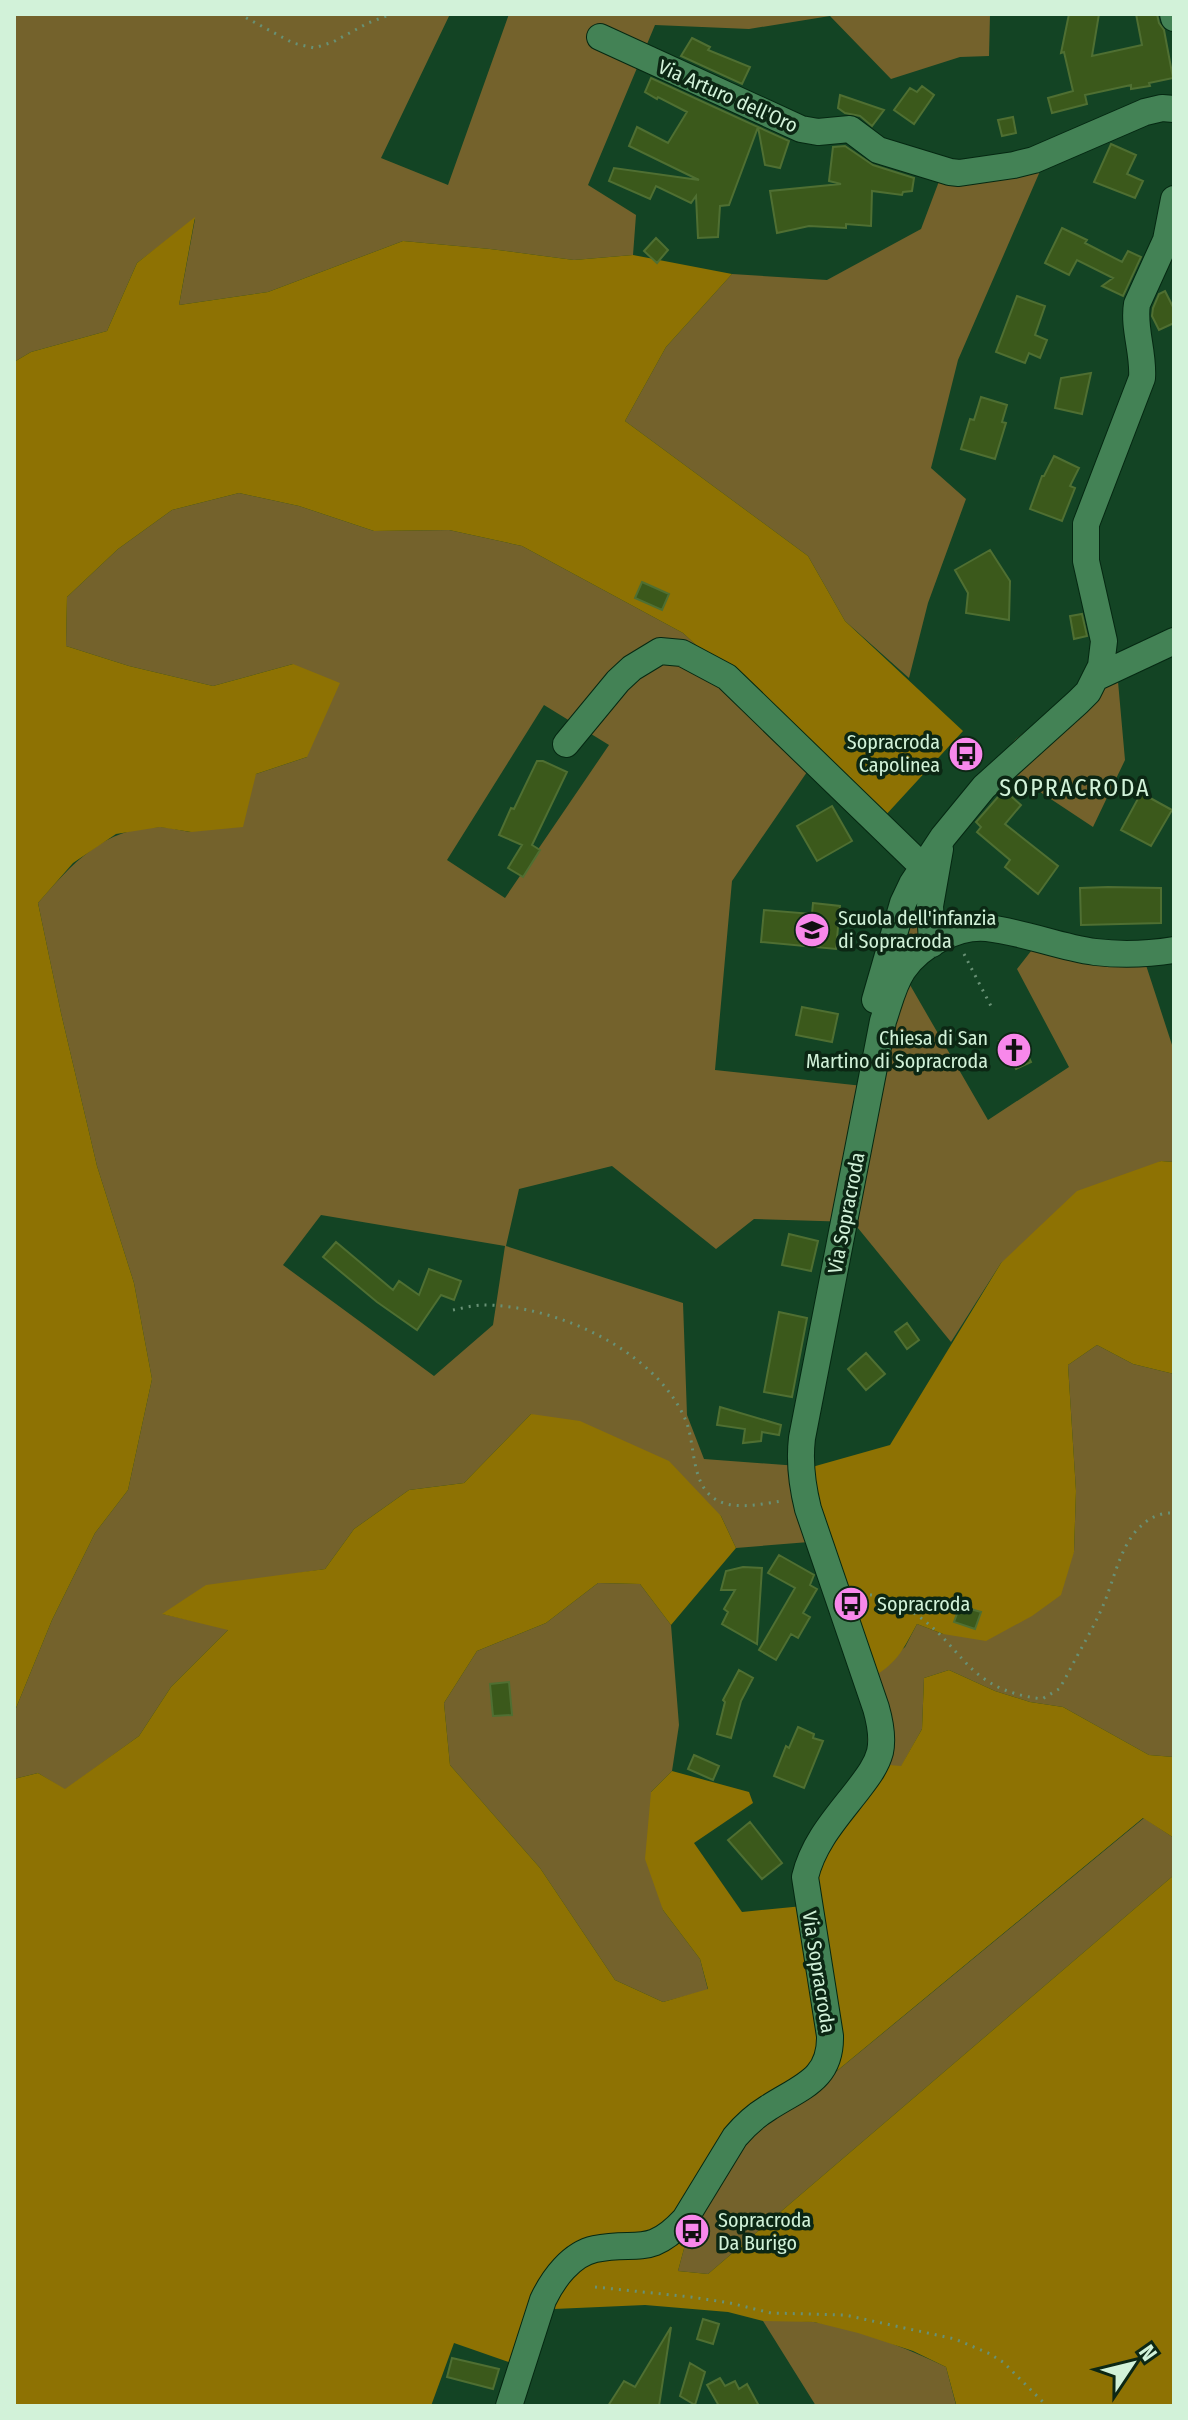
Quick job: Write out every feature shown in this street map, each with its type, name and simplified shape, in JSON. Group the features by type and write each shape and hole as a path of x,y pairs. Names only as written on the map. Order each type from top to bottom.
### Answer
{"street":[{"name":"Via Arturo dell'Oro","path":"600,37 801,129 818,132 850,129 878,150 950,172 1023,163 1145,112 1174,109"},
{"path":"883,1021 874,1005 877,991 903,903 923,867 984,787 1088,692 1101,666 1104,641 1086,561 1086,524 1142,378 1135,313 1166,240 1174,199"},
{"path":"1095,678 1174,641"},
{"path":"566,744 632,668 660,651 682,653 727,677 923,867"},
{"path":"943,837 930,906 942,939 969,928 986,928 1094,952 1174,950"},
{"name":"Via Sopracroda","path":"509,2406 543,2300 560,2273 584,2253 595,2249 639,2248 675,2230 685,2219 735,2137 767,2108 816,2077 829,2058 830,2036 805,1877 822,1836 874,1768 881,1739 876,1708 805,1498 800,1458 802,1438 883,1021 905,967 942,939"}],"path":[{"path":"239,14 293,43 314,48 392,14"},
{"path":"942,939 993,1010"},
{"path":"453,1310 481,1305 519,1307 569,1320 622,1350 668,1389 687,1424 704,1489 712,1497 729,1505 805,1498"},
{"path":"839,1600 854,1594 866,1594 896,1603 932,1626 982,1678 1001,1689 1042,1699 1051,1696 1065,1679 1104,1604 1130,1540 1154,1517 1174,1513"},
{"path":"595,2287 691,2297 771,2313 856,2317 955,2339 1003,2362 1047,2406"}],"shaded area":[{"path":"14,14 450,14 381,158 448,185 509,14 990,14 989,56 960,57 891,79 830,16 749,29 655,25 588,185 636,215 633,255 574,260 403,241 268,292 179,305 195,219 137,263 107,331 31,352 14,362"},
{"path":"1044,162 958,360 931,468 966,499 928,603 909,678 845,621 808,556 625,421 666,347 732,274 827,280 921,229 941,176"},
{"path":"195,217 179,305 268,292 403,241 574,260 633,255 732,274 666,347 625,421 808,556 845,621 963,731 884,817 683,633 522,546 449,530 374,531 299,506 239,493 172,510 118,549 67,597 66,646 129,666 213,686 293,664 340,683 307,757 256,774 243,827 191,832 160,827 116,834 73,863 38,903 97,1166 134,1283 152,1379 128,1490 95,1533 52,1620 14,1713 14,362 31,352 107,331 137,263"},
{"path":"239,493 299,506 374,531 449,530 522,546 683,633 818,756 732,881 715,1070 863,1086 916,847 928,955 906,978 988,1120 1069,1067 1017,969 1035,946 1144,959 1174,1051 1174,1162 1161,1161 1001,1263 951,1342 853,1222 754,1219 716,1249 612,1166 519,1189 506,1246 683,1303 687,1415 704,1459 812,1467 809,1542 736,1548 721,1516 531,1414 464,1483 409,1490 354,1529 325,1569 268,1578 163,1614 229,1629 171,1687 139,1736 65,1790 38,1773 14,1779 14,1713 52,1620 95,1533 128,1490 152,1379 134,1283 97,1166 38,903 77,862 106,841 140,829 164,827 191,832 256,774 307,757 293,664 213,686 129,666 66,646 67,597 118,549 172,510","holes":["544,705 609,745 505,898 447,860","321,1215 505,1246 493,1325 434,1376 283,1265"]},
{"path":"1116,659 1125,760 1093,827 995,762 1016,739"},
{"path":"1161,1161 1174,1162 1174,1374 1133,1364 1097,1345 1068,1365 1076,1491 1074,1552 1061,1595 1032,1616 986,1641 943,1634 917,1624 895,1660 861,1684 812,1467 890,1445 1001,1263 1077,1191"},
{"path":"1097,1345 1133,1364 1174,1374 1174,1757 1149,1755 1063,1707 1030,1702 995,1691 949,1670 924,1678 922,1729 901,1767 867,1763 868,1705 861,1684 905,1647 917,1624 943,1634 1074,1552 1076,1491 1068,1365"},
{"path":"531,1414 580,1421 669,1461 721,1516 736,1548 671,1625 640,1584 598,1583 546,1623 477,1651 444,1703 450,1765 540,1868 615,1980 663,2002 708,1989 700,1959 663,1910 645,1859 651,1792 672,1771 749,1792 753,1803 694,1843 742,1912 803,1906 867,1763 901,1766 922,1729 924,1678 949,1670 995,1691 1030,1702 1063,1707 1149,1755 1174,1757 1174,1838 1143,1818 792,2108 753,2133 686,2241 678,2271 708,2274 1174,1875 1174,2406 948,2406 956,2404 946,2367 913,2351 814,2322 763,2321 728,2312 645,2305 554,2309 517,2365 454,2343 431,2406 14,2406 14,1779 38,1773 65,1789 139,1736 171,1687 228,1630 162,1614 206,1585 325,1569 354,1529 409,1490 464,1483"},
{"path":"598,1583 640,1584 671,1625 679,1725 672,1771 651,1792 663,1910 700,1959 708,1990 663,2002 615,1980 540,1868 450,1765 444,1703 477,1651 546,1623"},
{"path":"1144,1818 1174,1838 1174,1875 708,2274 678,2271 686,2241 753,2133 792,2108"},
{"path":"763,2321 830,2325 915,2353 946,2367 956,2405 816,2406"}],"building":[{"path":"1069,14 1099,14 1092,56 1142,45 1136,14 1157,14 1164,30 1173,78 1149,83 1150,86 1131,89 1131,85 1085,95 1087,104 1052,113 1048,98 1073,91 1064,52 1061,53"},
{"path":"692,38 710,47 708,50 750,67 742,84 681,56"},
{"path":"651,78 758,127 729,205 720,206 718,237 698,238 696,196 691,203 656,186 650,199 609,181 614,168 699,180 629,146 637,127 668,143 687,112 645,92"},
{"path":"922,86 934,95 914,124 894,110 910,88 917,92"},
{"path":"840,95 884,110 872,126 860,116 838,108"},
{"path":"1013,117 1016,133 1002,136 998,120"},
{"path":"758,127 789,141 780,168 765,165"},
{"path":"1111,144 1136,155 1127,174 1143,181 1135,198 1094,182"},
{"path":"845,146 873,165 914,178 912,191 903,192 902,195 872,191 871,226 809,226 777,233 770,191 841,184 829,181 833,147"},
{"path":"1062,228 1122,262 1128,251 1141,257 1123,296 1102,286 1113,278 1077,260 1069,275 1045,263"},
{"path":"656,238 668,250 657,263 644,251"},
{"path":"1165,291 1174,309 1174,323 1159,330 1152,316 1153,308 1159,294"},
{"path":"1017,296 1045,306 1035,335 1047,340 1040,358 1029,353 1025,363 996,352"},
{"path":"1091,373 1082,414 1055,408 1061,378"},
{"path":"981,397 1007,405 1002,422 1006,423 995,459 961,449"},
{"path":"1054,456 1079,468 1070,486 1075,488 1062,521 1030,509 1042,476"},
{"path":"990,550 1010,581 1009,620 966,613 968,593 955,570"},
{"path":"642,582 669,594 662,610 635,598"},
{"path":"1082,614 1087,636 1074,639 1070,616"},
{"path":"537,761 567,772 532,845 540,850 523,877 508,868 522,845 499,835"},
{"path":"1004,790 1021,805 1005,824 1058,866 1038,894 1005,867 1010,860 977,832 981,827 976,822"},
{"path":"1141,793 1172,810 1151,846 1121,830"},
{"path":"832,806 852,841 817,861 797,826"},
{"path":"1080,888 1161,888 1161,923 1081,925"},
{"path":"813,903 840,906 836,949 761,942 764,910 812,914"},
{"path":"802,1007 838,1014 832,1042 796,1035"},
{"name":"Chiesa di San Martino di Sopracroda","path":"1017,1033 1031,1062 1016,1069 999,1041"},
{"path":"789,1234 818,1241 811,1271 782,1265"},
{"path":"336,1242 393,1290 399,1281 419,1295 429,1269 461,1281 454,1300 441,1295 417,1330 377,1302 323,1257"},
{"path":"779,1312 807,1318 792,1397 764,1392"},
{"path":"907,1323 919,1340 907,1349 895,1332"},
{"path":"866,1353 885,1374 866,1390 848,1369"},
{"path":"720,1407 781,1425 779,1435 762,1432 761,1441 743,1443 745,1429 717,1425"},
{"path":"779,1555 814,1575 810,1585 817,1589 803,1613 810,1617 798,1638 791,1634 776,1660 759,1650 795,1588 768,1573"},
{"path":"743,1567 762,1568 757,1644 722,1624 728,1612 724,1609 735,1590 721,1590 726,1571"},
{"path":"960,1606 981,1612 975,1629 954,1622"},
{"path":"739,1670 753,1678 741,1701 731,1738 717,1734 723,1700"},
{"path":"509,1682 512,1715 493,1716 490,1684"},
{"path":"798,1727 823,1741 804,1788 774,1776 786,1746 789,1748"},
{"path":"694,1755 719,1766 713,1780 688,1769"},
{"path":"750,1822 782,1863 762,1879 728,1840"},
{"path":"703,2319 719,2324 713,2344 697,2339"},
{"path":"671,2327 659,2406 608,2406 624,2381 635,2387"},
{"path":"452,2358 499,2369 493,2389 447,2377"},
{"path":"690,2363 705,2372 695,2405 680,2396"},
{"path":"720,2378 725,2386 735,2381 739,2389 747,2384 759,2406 719,2406 707,2385"}],"place":[{"name":"Sopracroda Capolinea","path":"966,754"},
{"name":"Scuola dell'infanzia di Sopracroda","path":"812,930"},
{"name":"Chiesa di San Martino di Sopracroda","path":"1014,1050"},
{"name":"Sopracroda","path":"851,1604"},
{"name":"Sopracroda Da Burigo","path":"692,2231"}],"district":[{"name":"SOPRACRODA","path":"1075,788"}]}
